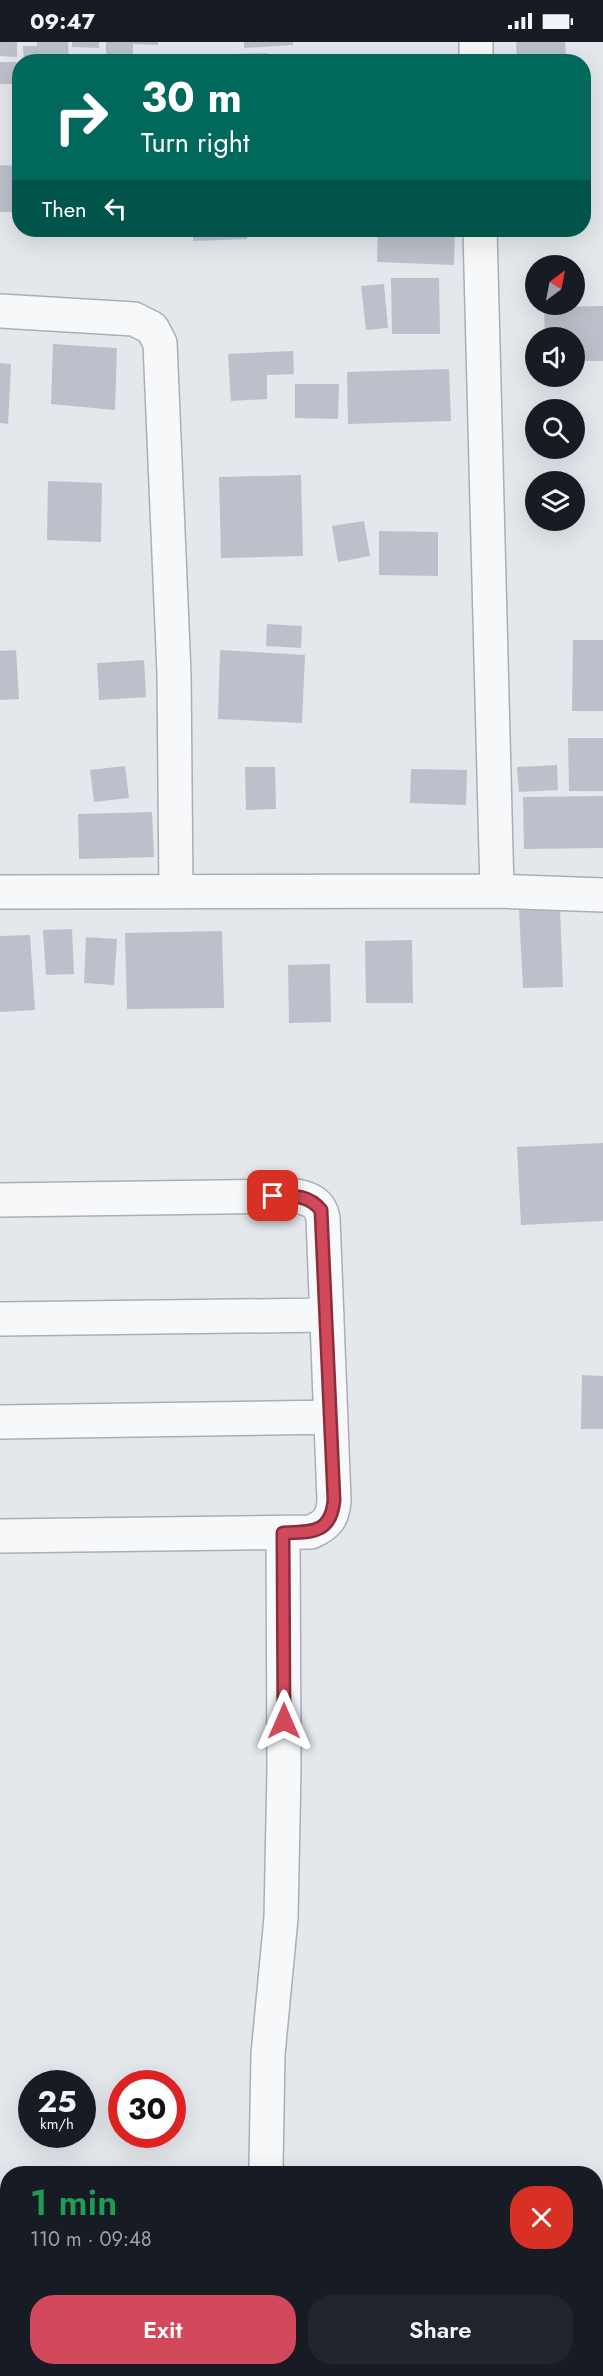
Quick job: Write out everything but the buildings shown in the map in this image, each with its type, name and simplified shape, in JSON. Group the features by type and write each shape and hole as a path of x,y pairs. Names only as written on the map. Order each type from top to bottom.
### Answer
{"street":[{"path":"480,237 497,891"},
{"path":"0,311 134,319 152,328 160,343 174,673 176,891"},
{"path":"0,892 497,891 603,895"},
{"path":"0,1200 296,1196 315,1202 321,1210 327,1315 333,1513 328,1523 311,1532 0,1536"},
{"path":"0,1319 327,1315"},
{"path":"0,1422 331,1417"},
{"path":"266,2166 268,2054 281,1906 283,1533"}],"route":[{"path":"273,1196 307,1198 315,1202 323,1218 334,1500 333,1513 328,1523 311,1532 283,1533 284,1721"}]}
